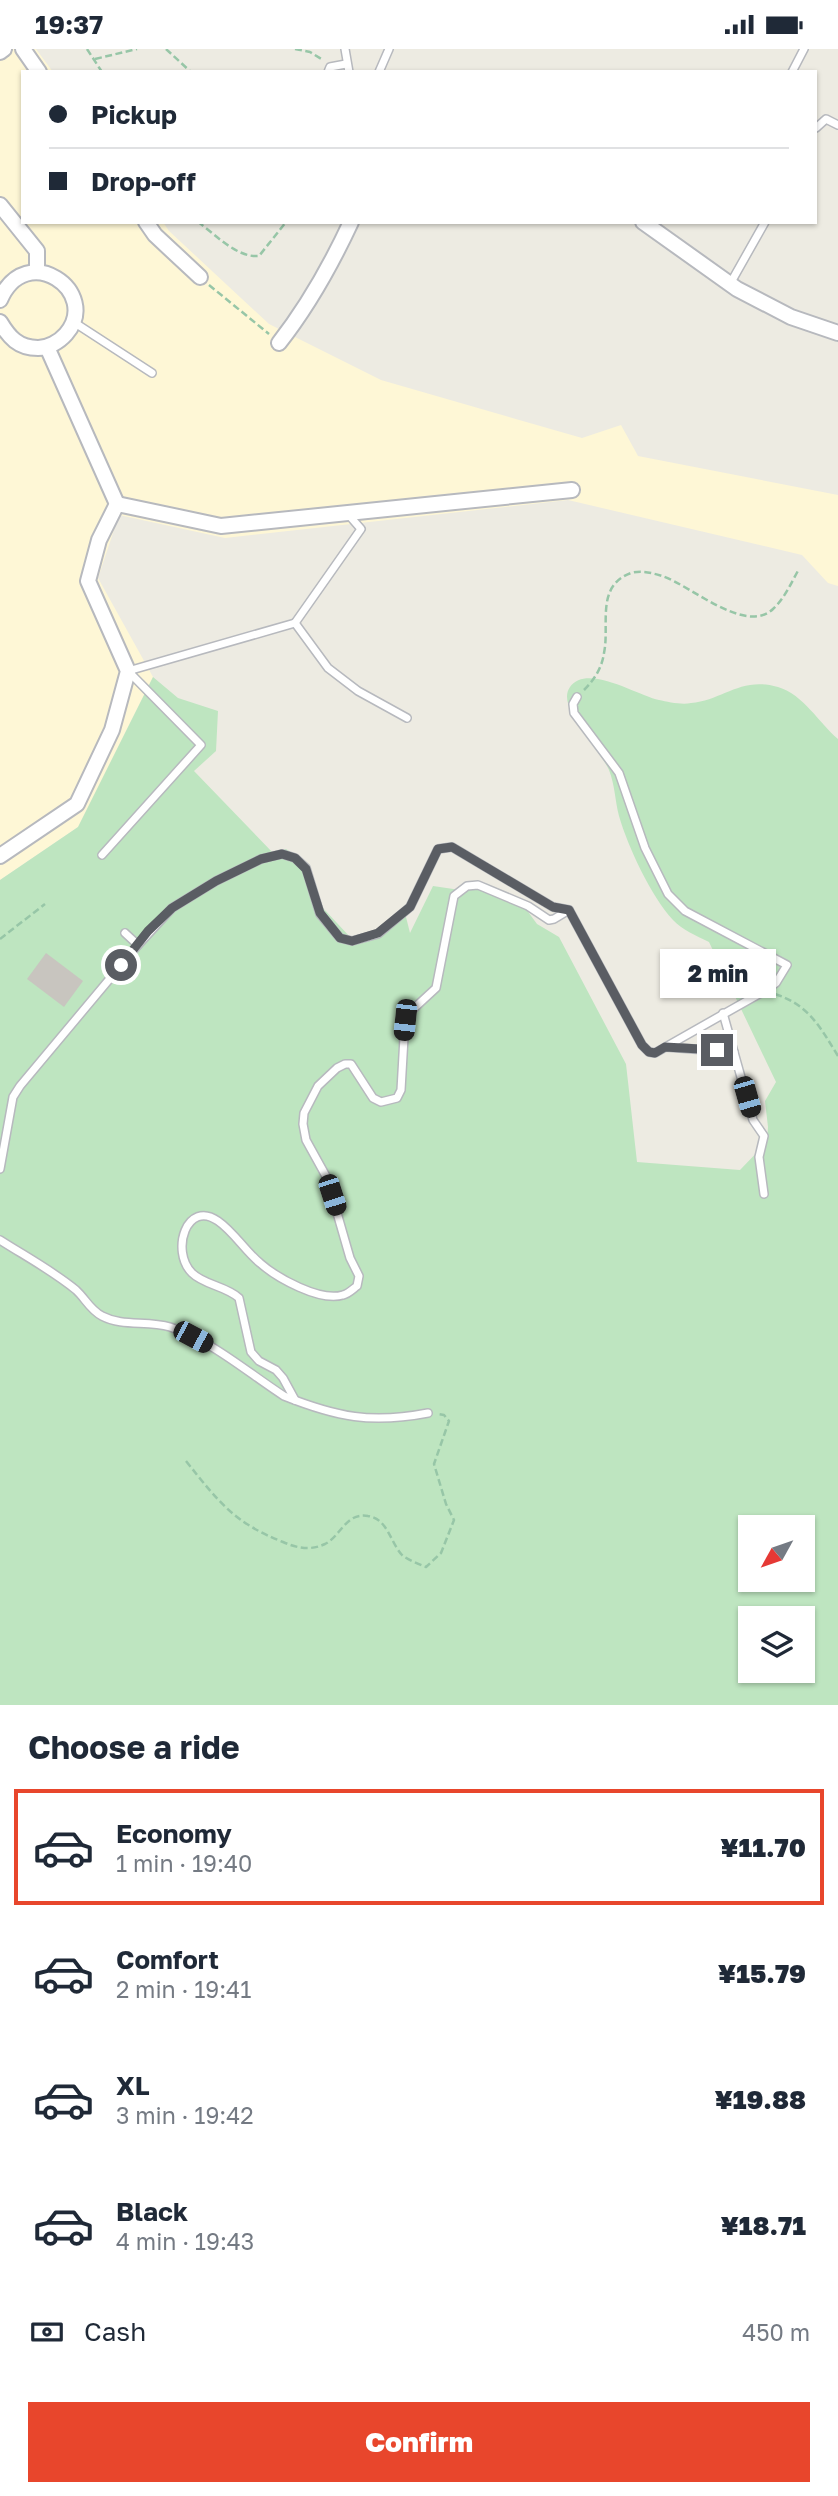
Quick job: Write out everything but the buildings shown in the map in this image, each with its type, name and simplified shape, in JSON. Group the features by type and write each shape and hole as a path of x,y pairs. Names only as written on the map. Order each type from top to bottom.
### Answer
{"street":[{"path":"0,53 4,49"},
{"path":"23,49 38,70"},
{"path":"0,205 37,251 37,271"},
{"path":"147,224 155,235 200,277"},
{"path":"279,343 299,318 333,260 350,224"},
{"path":"646,224 730,284 791,317 838,334"},
{"path":"0,322 4,334 27,347 47,347 61,340 69,331 75,304 70,291 54,275 37,271 20,275 2,289"},
{"path":"47,347 117,504"},
{"path":"117,504 221,526 572,490"},
{"path":"0,856 78,804 112,730 128,671 88,581 99,540 117,504"}],"lane":[{"path":"329,69 347,68 345,49"},
{"path":"380,70 388,49"},
{"path":"793,70 804,49"},
{"path":"817,127 826,118 838,125"},
{"path":"730,284 764,224"},
{"path":"72,321 152,373"},
{"path":"102,855 201,745 128,671 295,623 361,529 347,513"},
{"path":"295,623 328,668 358,691 407,718"},
{"path":"569,910 642,1045 649,1052 655,1053 765,990 776,983 787,965 685,911 668,894 645,848 619,773 574,713 573,704 576,697"},
{"path":"0,1169 13,1097 138,945 172,908 216,881 261,859 282,854 295,858 306,869 320,913 340,938 352,941 378,933 410,907 438,849 452,847 553,907 569,910"},
{"path":"295,1400 276,1370 259,1361 251,1352 239,1298 193,1275 186,1265 181,1248 182,1235 187,1225 200,1217 218,1220 261,1265 309,1291 334,1296 344,1295 357,1286 359,1276 350,1258 327,1178 306,1140 304,1113 318,1086 337,1067 351,1064 373,1098 381,1102 397,1098 401,1090 405,1020 436,988 454,896 467,886 478,885 528,906 549,920 569,910"},
{"path":"125,933 138,945"},
{"path":"723,1013 753,1120 764,1136 760,1157 764,1193"},
{"path":"665,1047 734,1052"},
{"path":"0,1240 78,1291 92,1310 102,1317 118,1322 148,1322 193,1337 284,1396 315,1408 365,1419 428,1413"}],"path":[{"path":"88,49 101,70"},
{"path":"95,59 137,49"},
{"path":"166,49 189,70"},
{"path":"295,49 310,52 329,69"},
{"path":"201,224 240,253 252,257 259,256 284,224"},
{"path":"200,277 279,343"},
{"path":"576,697 592,682 601,664 605,651 605,607 610,590 631,573 647,571 667,578 737,615 762,617 772,610 799,569"},
{"path":"0,939 45,904"},
{"path":"765,990 789,998 805,1008 838,1055"},
{"path":"186,1461 229,1512 251,1528 269,1536 298,1548 315,1547 326,1543 350,1519 359,1515 371,1516 383,1524 403,1555 426,1567 441,1553 454,1520 446,1504 434,1464 449,1421 444,1415 428,1413"}],"shaded area":[{"path":"0,49 36,49 52,70 21,70 21,224 164,224 269,324 381,380 582,438 621,425 638,456 838,495 838,586 828,583 802,555 568,500 225,538 119,515 98,578 153,677 78,827 0,880"}],"green space":[{"path":"153,677 178,698 218,711 216,751 194,771 274,854 286,849 308,864 323,908 350,937 373,935 404,909 410,933 433,886 460,890 469,881 488,884 526,909 537,924 559,937 626,1064 637,1162 740,1170 767,1142 765,1101 776,1082 709,942 677,924 649,885 623,828 609,770 574,717 567,696 570,687 588,678 613,683 659,700 683,704 702,701 753,684 778,687 796,696 838,739 838,1705 0,1705 0,880 78,827"}],"route":[{"path":"121,965 148,931 172,908 216,881 261,859 282,854 295,858 306,869 320,913 340,938 352,941 378,933 410,907 438,849 452,847 553,907 569,910 642,1045 649,1052 655,1053 665,1047 717,1050"}]}
